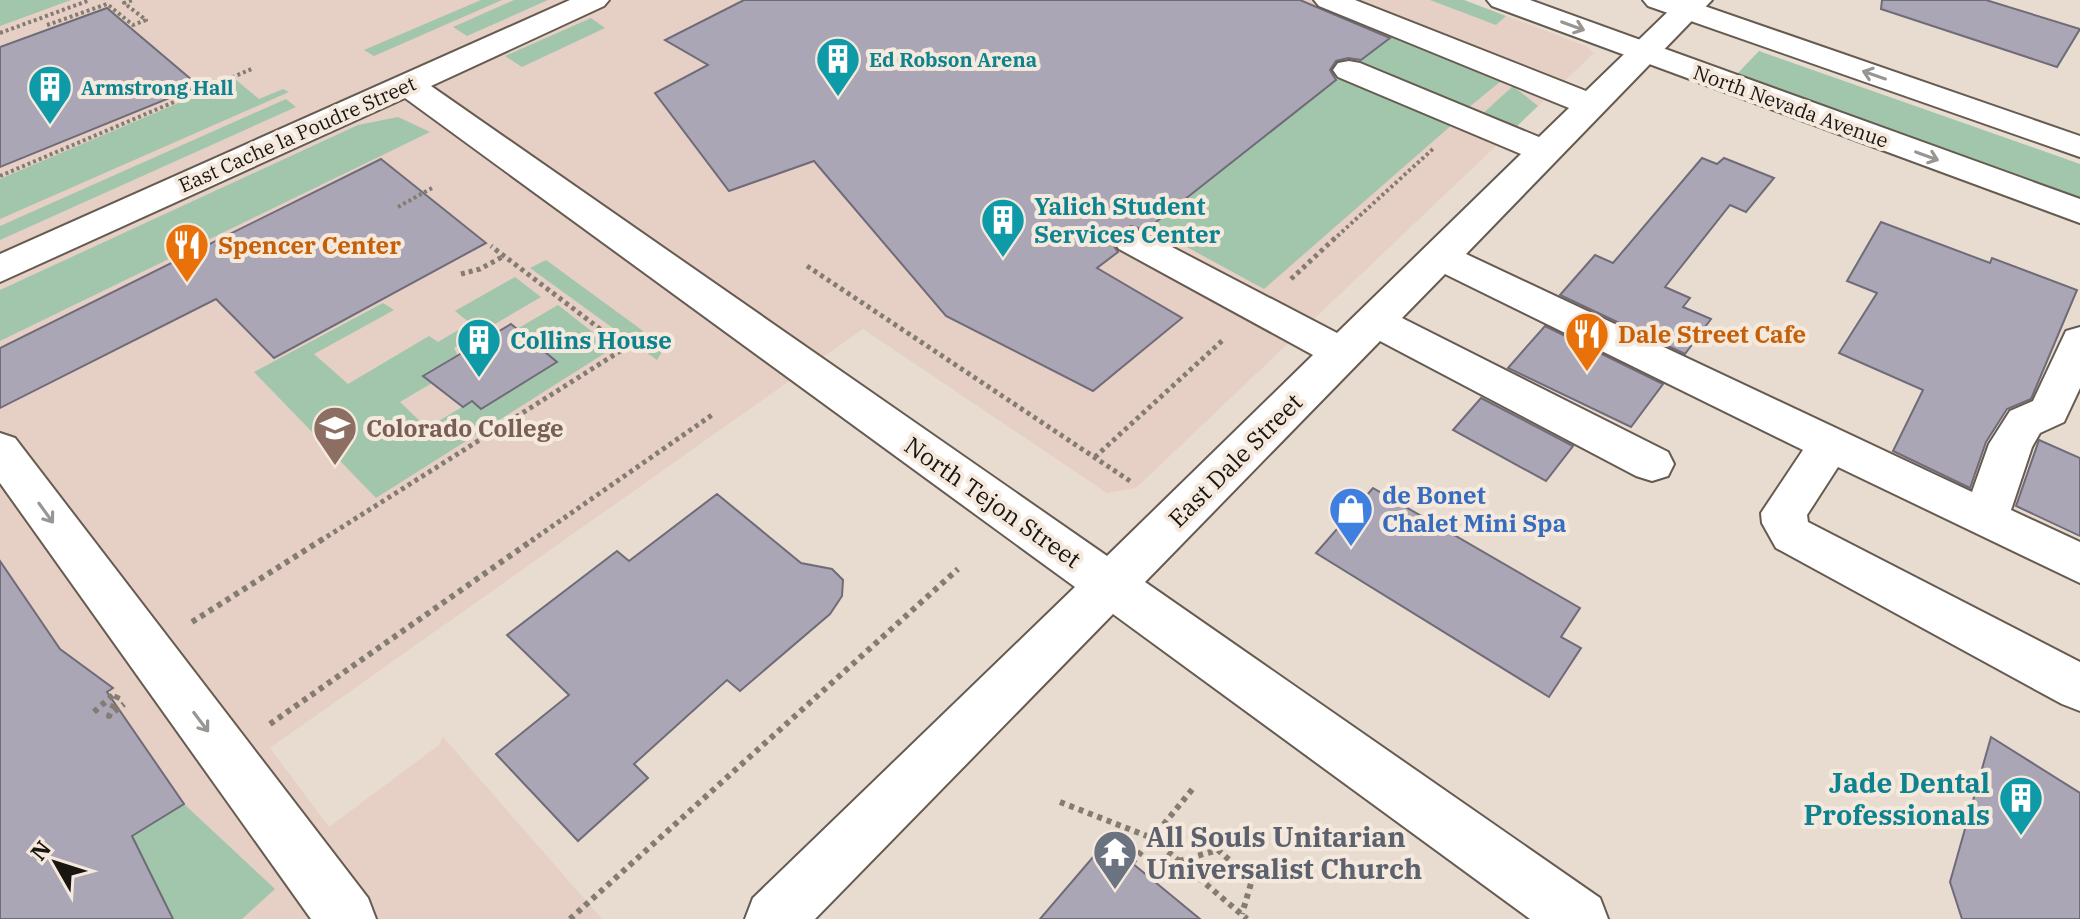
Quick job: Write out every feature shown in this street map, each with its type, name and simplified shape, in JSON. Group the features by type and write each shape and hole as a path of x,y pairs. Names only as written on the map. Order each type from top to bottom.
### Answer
{"street":[{"name":"East Cache la Poudre Street","path":"0,269 594,0"},
{"path":"1329,0 1591,105"},
{"name":"North Nevada Avenue","path":"1502,0 2080,212"},
{"path":"1681,3 2080,147"},
{"name":"East Dale Street","path":"774,919 1545,152 1644,52 1681,3"},
{"path":"1349,70 1545,152"},
{"name":"North Tejon Street","path":"407,84 1579,919"},
{"path":"1132,241 1342,353"},
{"path":"1439,256 2080,564"},
{"path":"1374,321 1652,464"},
{"path":"1985,519 2011,444 2025,422 2049,411 2080,341"},
{"path":"1830,444 1784,513 1785,523 1792,535 2080,688"},
{"path":"0,450 347,919"}],"path":[{"path":"0,33 90,0"},
{"path":"47,25 107,4 133,25 146,20 124,3 133,0"},
{"path":"0,176 254,68"},
{"path":"1095,457 1467,119"},
{"path":"398,207 432,188"},
{"path":"182,629 625,348 491,246"},
{"path":"461,274 480,269 504,256"},
{"path":"807,266 1133,483"},
{"path":"226,755 712,415"},
{"path":"570,919 958,569"},
{"path":"1132,863 1195,786"},
{"path":"1060,802 1152,838 1179,861 1245,916 1252,880 1218,850 1179,861"}],"shaded area":[{"name":"Colorado College","path":"0,0 1464,0 1586,46 1594,53 1136,488 1107,493 863,329 270,748 329,827 439,745 443,737 602,919 0,919"}],"green space":[{"path":"0,0 71,0 0,26"},
{"path":"481,0 502,0 374,56 364,50"},
{"path":"514,0 548,0 467,36 453,27"},
{"path":"1430,0 1464,0 1506,16 1496,25"},
{"path":"591,18 605,28 522,67 505,56"},
{"path":"1392,37 1501,81 1468,108 1359,62"},
{"path":"1759,51 2080,164 2080,198 1737,74"},
{"path":"1343,74 1454,123 1264,289 1150,227"},
{"path":"235,79 259,99 283,89 289,92 0,219 0,179"},
{"path":"1513,86 1538,106 1516,127 1479,117"},
{"path":"286,99 296,107 0,240 0,226"},
{"path":"398,117 430,132 0,341 0,290 358,125"},
{"path":"546,260 665,347 657,360 530,268"},
{"path":"515,277 541,297 454,348 458,356 424,376 432,383 400,402 427,428 472,401 481,409 557,362 517,329 558,305 613,348 376,498 254,372 383,303 394,310 314,354 348,384 429,336 438,342 470,323 455,311"},
{"path":"184,804 275,889 242,919 173,919 132,836"}],"building":[{"path":"744,0 1300,0 1390,38 1361,60 1348,58 1336,61 1330,70 1336,80 1146,230 1131,226 1117,231 1110,241 1118,252 1097,268 1182,318 1093,391 946,316 814,161 729,191 655,93 708,65 665,40"},
{"path":"1882,0 1986,0 2080,29 2057,67 1881,9"},
{"name":"Armstrong Hall","path":"107,8 199,86 0,167 0,47"},
{"path":"1702,158 1717,164 1724,158 1774,178 1746,212 1730,205 1665,287 1690,298 1683,307 1711,319 1685,354 1560,295 1595,255 1613,263"},
{"name":"Spencer Center","path":"381,159 486,243 274,358 216,299 0,408 0,348"},
{"path":"1881,222 1990,263 1992,258 2077,290 2031,399 2007,409 1986,442 1970,488 1893,451 1923,390 1839,353 1877,293 1847,281"},
{"name":"Collins House","path":"511,324 557,362 481,409 472,401 463,407 423,376"},
{"name":"Dale Street Cafe","path":"1545,326 1663,384 1631,427 1508,368"},
{"path":"1481,398 1573,446 1546,481 1453,430"},
{"path":"2039,440 2080,458 2080,536 2016,506"},
{"path":"1373,488 1580,608 1561,637 1581,648 1549,697 1316,553"},
{"path":"717,494 801,563 832,569 843,580 842,596 830,614 740,691 727,680 634,764 648,778 578,841 496,754 569,695 507,635 617,551 629,561"},
{"path":"0,561 60,649 113,688 107,692 184,804 132,836 173,919 0,919"},
{"name":"Jade Dental Professionals","path":"1991,737 2080,793 2080,919 1962,919 1950,882"},
{"name":"All Souls Unitarian Universalist Church","path":"1106,842 1132,863 1200,919 1040,919"}],"place":[{"name":"Ed Robson Arena","path":"838,98"},
{"name":"Armstrong Hall","path":"50,126"},
{"name":"Yalich Student Services Center","path":"1003,259"},
{"name":"Spencer Center","path":"187,284"},
{"name":"Dale Street Cafe","path":"1587,373"},
{"name":"Collins House","path":"479,379"},
{"name":"Colorado College","path":"335,467"},
{"name":"de Bonet Chalet Mini Spa","path":"1351,548"},
{"name":"Jade Dental Professionals","path":"2021,837"},
{"name":"All Souls Unitarian Universalist Church","path":"1115,891"}]}
